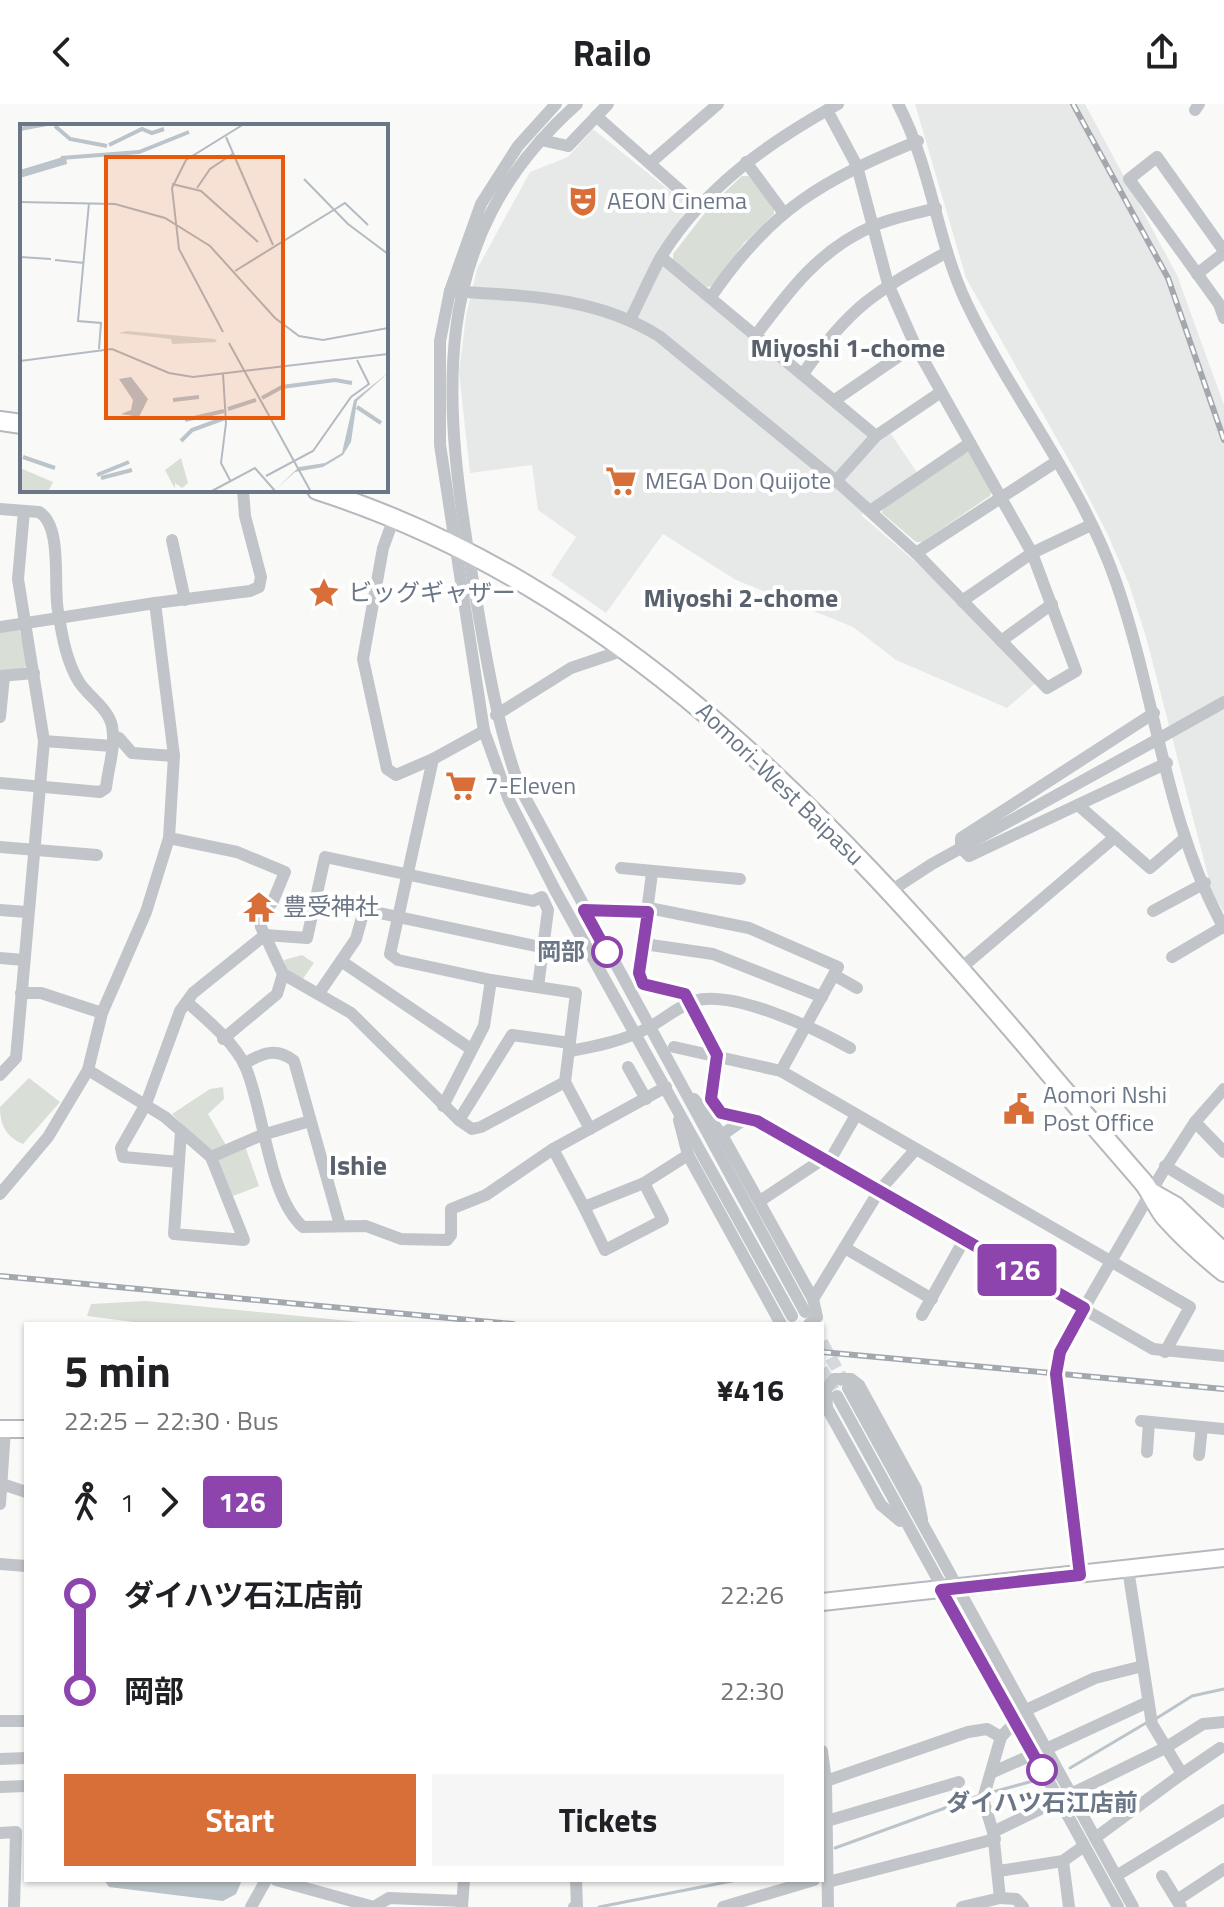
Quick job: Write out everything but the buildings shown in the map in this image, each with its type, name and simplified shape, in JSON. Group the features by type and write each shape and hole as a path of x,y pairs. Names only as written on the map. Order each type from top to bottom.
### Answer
{"highway":[{"path":"0,421 20,424"},
{"name":"Aomori-West Baipasu","path":"322,492 394,518 517,579 627,649 717,720 850,847 960,969 1152,1193 1164,1216 1224,1272"},
{"name":"Aomori-West Baipasu","path":"1152,1193 1175,1206 1224,1253"}],"main road":[{"path":"3,1429 24,1429"},
{"path":"824,1602 1224,1558"}],"street":[{"path":"556,104 518,146 481,204 440,341 437,400 461,551 484,731 509,800 555,890 642,1031 722,1135 760,1201 813,1299 817,1317 802,1317"},
{"path":"455,292 507,185 541,140 577,104"},
{"path":"541,140 568,146 608,104"},
{"path":"650,163 718,104"},
{"path":"898,104 918,141 947,252 971,312 1091,525 1116,579 1185,838 1205,883 1209,902 1224,928 1172,957"},
{"path":"455,292 575,301 631,318 659,336 870,511 916,553 1047,688 1076,671 1032,553 915,345 888,284 857,166 832,107 746,162 699,207 661,257 631,318"},
{"path":"596,116 699,207"},
{"path":"711,297 756,238 783,212 857,166 918,141"},
{"path":"1197,274 1224,252 1157,157 1129,179 1197,274 1221,302 1224,318"},
{"path":"746,162 783,212"},
{"path":"756,335 809,268 872,226 936,208"},
{"path":"803,374 835,329 858,305 888,284 947,252"},
{"path":"661,257 876,436"},
{"path":"835,400 915,345"},
{"path":"836,481 876,436 941,392"},
{"path":"870,511 970,443"},
{"path":"916,553 1056,462"},
{"path":"0,627 259,587 261,577 245,516 243,492"},
{"path":"0,509 45,515 55,539 54,592 74,672 107,716 112,742 106,788 100,792 0,783"},
{"path":"0,1075 16,1058 44,741 18,579 24,511"},
{"path":"394,518 383,548 363,659 387,769 396,775 484,731"},
{"path":"962,601 1032,553 1091,525"},
{"path":"172,540 185,600"},
{"path":"461,551 496,715 520,788 584,910 666,1087 802,1317"},
{"path":"0,1194 48,1137 88,1070 102,1013 146,912 169,838 174,756 155,603"},
{"path":"1001,641 1052,604"},
{"path":"496,715 571,668 627,649"},
{"path":"0,717 2,676 34,673"},
{"path":"889,892 961,848 1224,702"},
{"path":"1154,713 961,838 961,848 969,856 1167,763"},
{"path":"44,741 112,742 119,738 132,753 174,756"},
{"path":"433,759 390,954 398,960 491,980 576,993 565,1082 590,1129"},
{"path":"1078,805 1150,868 1185,838"},
{"path":"960,969 1115,837"},
{"path":"169,838 237,852 285,872 273,901 260,918 283,974 351,1013 443,1106 472,1129 565,1082"},
{"path":"0,847 97,855"},
{"path":"179,1162 123,1157 121,1148 146,1104 172,1030 187,1002 265,935 307,938 318,900 325,857 533,901 555,890"},
{"path":"621,868 740,879"},
{"path":"652,873 639,973 643,984 685,994 691,1002 717,1055 711,1099 721,1113 746,1118 826,1160 1153,1349 1224,1356"},
{"path":"1153,911 1205,883"},
{"path":"538,987 548,910 542,897"},
{"path":"318,900 399,918 546,943 562,941"},
{"path":"0,910 27,912"},
{"path":"319,993 356,939 364,910"},
{"path":"584,910 649,910 726,922 777,938 838,967 781,1071"},
{"path":"644,944 713,954 822,997"},
{"path":"0,958 24,960"},
{"path":"341,961 471,1049"},
{"path":"223,1039 277,994 283,974"},
{"path":"834,975 857,988"},
{"path":"443,1106 484,1026 491,980"},
{"path":"21,993 41,993 102,1013"},
{"path":"459,1120 512,1035 570,1047 608,1044 642,1031 691,1002 714,999 807,1023 850,1048"},
{"path":"187,1002 244,1064 262,1135 294,1219 303,1227 366,1226 401,1239 447,1240 451,1235 451,1209 486,1195 553,1149 666,1087"},
{"path":"674,1047 781,1071 1190,1307 1165,1352"},
{"path":"244,1064 264,1052 277,1052 294,1061 340,1225"},
{"path":"628,1067 646,1099"},
{"path":"88,1070 146,1104 181,1131 211,1157 244,1240 174,1234 181,1131"},
{"path":"681,1085 802,1317"},
{"path":"1080,1575 1056,1374 1060,1352 1165,1166 1195,1122 1224,1089"},
{"path":"676,1105 688,1155 780,1322"},
{"path":"760,1201 826,1160 856,1115"},
{"path":"722,1135 746,1118"},
{"path":"211,1157 262,1135 310,1121"},
{"path":"1195,1122 1224,1152"},
{"path":"553,1149 605,1250 663,1220 644,1183"},
{"path":"813,1299 879,1191 916,1149"},
{"path":"584,1207 644,1183 688,1155"},
{"path":"1165,1166 1224,1202"},
{"path":"922,1315 964,1240"},
{"path":"845,1248 932,1299"},
{"path":"909,1529 881,1505 827,1408 826,1389 834,1379 855,1381 865,1396 916,1489 926,1536"},
{"path":"1040,1752 1015,1722 950,1590 926,1536 842,1392 909,1529 950,1590 1024,1711 1040,1752 1065,1797 1095,1838 1133,1907"},
{"path":"1147,1452 1145,1422 1224,1429"},
{"path":"1199,1455 1202,1427"},
{"path":"0,1504 3,1429"},
{"path":"2,1484 24,1491"},
{"path":"0,1564 24,1566"},
{"path":"1128,1569 1152,1721 1182,1774"},
{"path":"1024,1711 1095,1678 1143,1666"},
{"path":"993,1772 1148,1702"},
{"path":"0,1721 24,1721"},
{"path":"1000,1898 994,1836 985,1795 1001,1737 1015,1722"},
{"path":"826,1879 994,1836 1165,1748 1203,1724 1224,1722"},
{"path":"828,1907 825,1784 968,1732 987,1729 1001,1737"},
{"path":"1095,1838 1220,1748"},
{"path":"0,1759 24,1758"},
{"path":"825,1823 959,1782"},
{"path":"0,1787 24,1786"},
{"path":"1065,1797 1084,1846 1118,1907"},
{"path":"1116,1876 1224,1810"},
{"path":"0,1833 21,1832 14,1905 0,1904"},
{"path":"999,1871 1063,1861 1084,1846"},
{"path":"1063,1861 1069,1907"},
{"path":"1162,1876 1179,1903 1224,1869"},
{"path":"0,1875 15,1875"},
{"path":"251,1907 265,1882"},
{"path":"283,1882 374,1907 389,1898 462,1904 464,1882"},
{"path":"574,1907 577,1906 576,1882"},
{"path":"723,1907 807,1882"},
{"path":"962,1907 1000,1898 1016,1899 1023,1907"}],"shaded area":[{"path":"915,104 1085,104 1177,275 1224,405 1224,912 1213,895 1146,637 1129,584 1074,469 966,278"},
{"path":"593,129 689,206 655,257 870,437 889,431 918,474 861,515 918,564 1037,682 1007,708 896,660 853,627 736,580 663,534 606,613 551,575 576,537 538,510 532,465 470,473 459,372 466,316 477,269 530,172 568,157"},
{"path":"742,176 749,176 774,207 774,214 744,243 712,286 707,287 673,260 673,254 711,205"},
{"path":"965,452 972,453 992,490 990,496 922,542 916,542 882,513 883,507"},
{"path":"19,628 28,664 23,669 0,672 0,630"},
{"path":"302,955 314,963 302,980 287,972 284,960"},
{"path":"29,1078 60,1102 23,1144 5,1130 0,1107"},
{"path":"223,1087 224,1099 208,1114 227,1147 213,1154 172,1114 210,1089"},
{"path":"245,1146 259,1186 233,1196 218,1158"},
{"path":"146,1301 360,1322 134,1322 87,1316 91,1304"},
{"path":"105,1882 241,1882 236,1894 223,1901 109,1887"}],"waterway":[{"path":"1157,1718 1192,1696 1224,1689"},
{"path":"1070,1768 1146,1723"},
{"path":"989,1793 1033,1781"},
{"path":"835,1848 978,1796"},
{"path":"599,1907 727,1882"}],"tunnel":[{"path":"824,1346 846,1385"},
{"path":"824,1372 834,1390"}],"railway":[{"path":"1073,104 1168,278 1224,440"},
{"path":"0,1276 492,1322"},
{"path":"824,1352 1224,1389"}],"bus line":[{"name":"126","path":"607,952 584,910 648,912 639,973 643,984 685,994 691,1002 717,1055 711,1099 721,1113 757,1121 1084,1308 1056,1365 1080,1575 941,1590 1042,1770"}],"place":[{"name":"AEON Cinema","path":"583,201"},
{"name":"MEGA Don Quijote","path":"621,481"},
{"name":"ビッグギャザー","path":"324,593"},
{"name":"7-Eleven","path":"461,786"},
{"name":"豊受神社","path":"259,907"},
{"name":"岡部","path":"607,952"},
{"name":"Aomori Nshi Post Office","path":"1019,1109"},
{"name":"ダイハツ石江店前","path":"1042,1770"}],"district":[{"name":"Miyoshi 1-chome","path":"848,348"},
{"name":"Miyoshi 2-chome","path":"741,598"},
{"name":"Ishie","path":"358,1165"}]}
